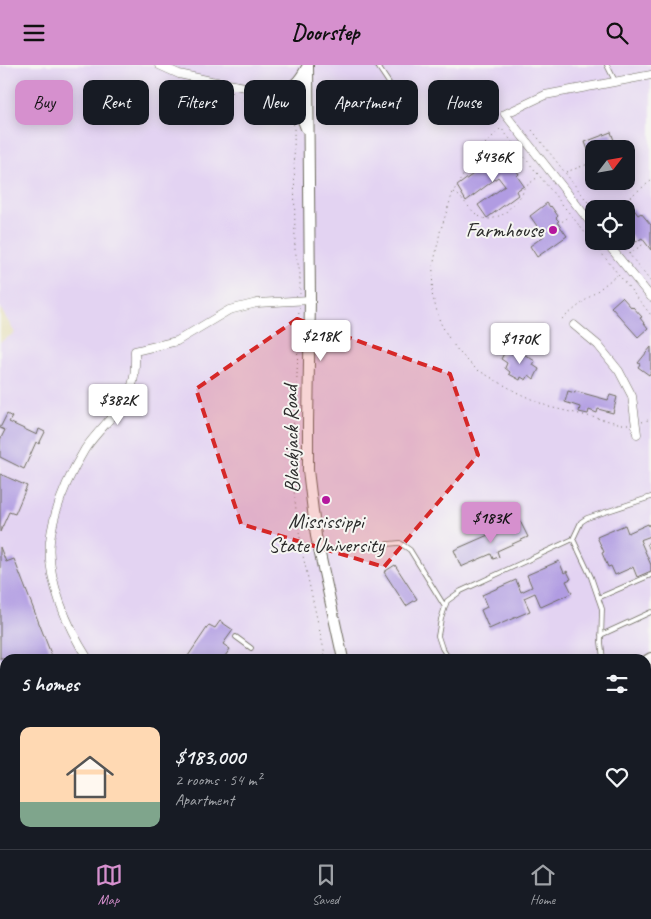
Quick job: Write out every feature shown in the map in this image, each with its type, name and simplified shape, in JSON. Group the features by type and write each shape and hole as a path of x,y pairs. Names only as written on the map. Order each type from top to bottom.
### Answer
{"street":[{"path":"159,65 179,74 244,87"},
{"path":"300,80 308,65"},
{"name":"Blackjack Road","path":"308,65 305,300 309,479 316,536 342,654"},
{"path":"585,216 504,114 545,95 651,75"},
{"path":"304,125 308,135"},
{"path":"612,250 651,297"},
{"path":"85,654 70,628 57,592 51,561 50,542 59,504 70,476 86,448 124,403 133,383 135,351 177,341 228,310 257,303 305,300"},
{"path":"574,325 598,345 619,371 632,397 638,434"}],"lane":[{"path":"377,65 387,80"},
{"path":"607,65 616,83"},
{"path":"446,654 438,636 440,619 447,601 462,591 573,539 581,522 587,518 651,497"},
{"path":"573,539 591,577 602,609 603,654"},
{"path":"387,544 400,543 410,550 445,607"},
{"path":"598,598 651,575"},
{"path":"601,635 651,613"},
{"path":"236,637 251,649"}],"path":[{"path":"240,99 282,107 288,113 294,125 295,250 305,300 296,409 292,433 292,472 296,519 325,654"},
{"path":"651,315 501,128 479,150 453,192 440,232 433,267 432,294 440,322 459,352 476,369 518,393 549,407 622,425 651,419"},
{"path":"532,130 587,200"},
{"path":"508,158 518,150"},
{"path":"565,173 585,165"},
{"path":"453,192 479,216 490,219 503,215 522,195 524,188 539,176"},
{"path":"626,200 651,181"},
{"path":"554,227 570,215"},
{"path":"629,254 646,243"},
{"path":"626,250 651,282"},
{"path":"562,319 618,275"}],"highlighted area":[{"path":"297,319 450,374 478,455 384,567 241,524 196,389"}],"shaded area":[{"name":"Mississippi State University","path":"0,65 651,65 651,654 0,654 0,342 15,333 0,308"}],"building":[{"path":"611,132 614,140 590,140"},
{"path":"500,148 519,174 517,176 524,186 516,191 518,195 487,218 478,205 505,186 498,177 466,201 457,186 488,163 485,158"},
{"name":"Farmhouse","path":"547,203 558,216 556,218 559,221 557,222 567,236 537,257 530,246 544,236 530,216"},
{"path":"635,211 638,215 641,213 651,225 651,250 642,238 636,242"},
{"path":"622,297 642,317 640,318 648,328 638,337 611,307"},
{"path":"651,347 651,371 649,375 638,367 640,364 638,363"},
{"path":"514,348 535,361 533,365 539,369 534,379 529,375 526,380 521,377 520,380 509,374 510,372 505,368 507,363 501,359 506,350 512,354"},
{"path":"568,391 575,393 575,391 608,400 610,395 617,397 613,413 598,409 597,413 589,410 588,414 579,412 580,407 565,402"},
{"path":"7,414 12,417 9,422 37,435 39,429 45,432 39,444 36,442 24,469 0,457 0,440 5,430 0,428"},
{"path":"0,474 27,486 15,514 9,512 0,532"},
{"path":"520,521 528,537 497,551 499,557 493,559 491,554 461,567 454,550"},
{"path":"648,524 649,526 651,525 651,536 640,540 651,565 651,571 637,577 633,567 615,575 611,566 608,567 597,537 625,525 628,533"},
{"path":"0,547 6,562 14,559 51,654 0,654"},
{"path":"559,561 564,573 567,571 571,579 566,581 572,593 541,607 535,593 524,598 530,611 489,629 481,610 487,607 482,595 516,580 521,592 532,587 527,575"},
{"path":"395,565 417,599 406,606 384,572"},
{"path":"220,621 233,630 223,644 230,649 226,654 189,654 209,625 215,628"}],"place":[{"name":"Farmhouse","path":"553,230"},
{"name":"Mississippi State University","path":"326,500"}]}
